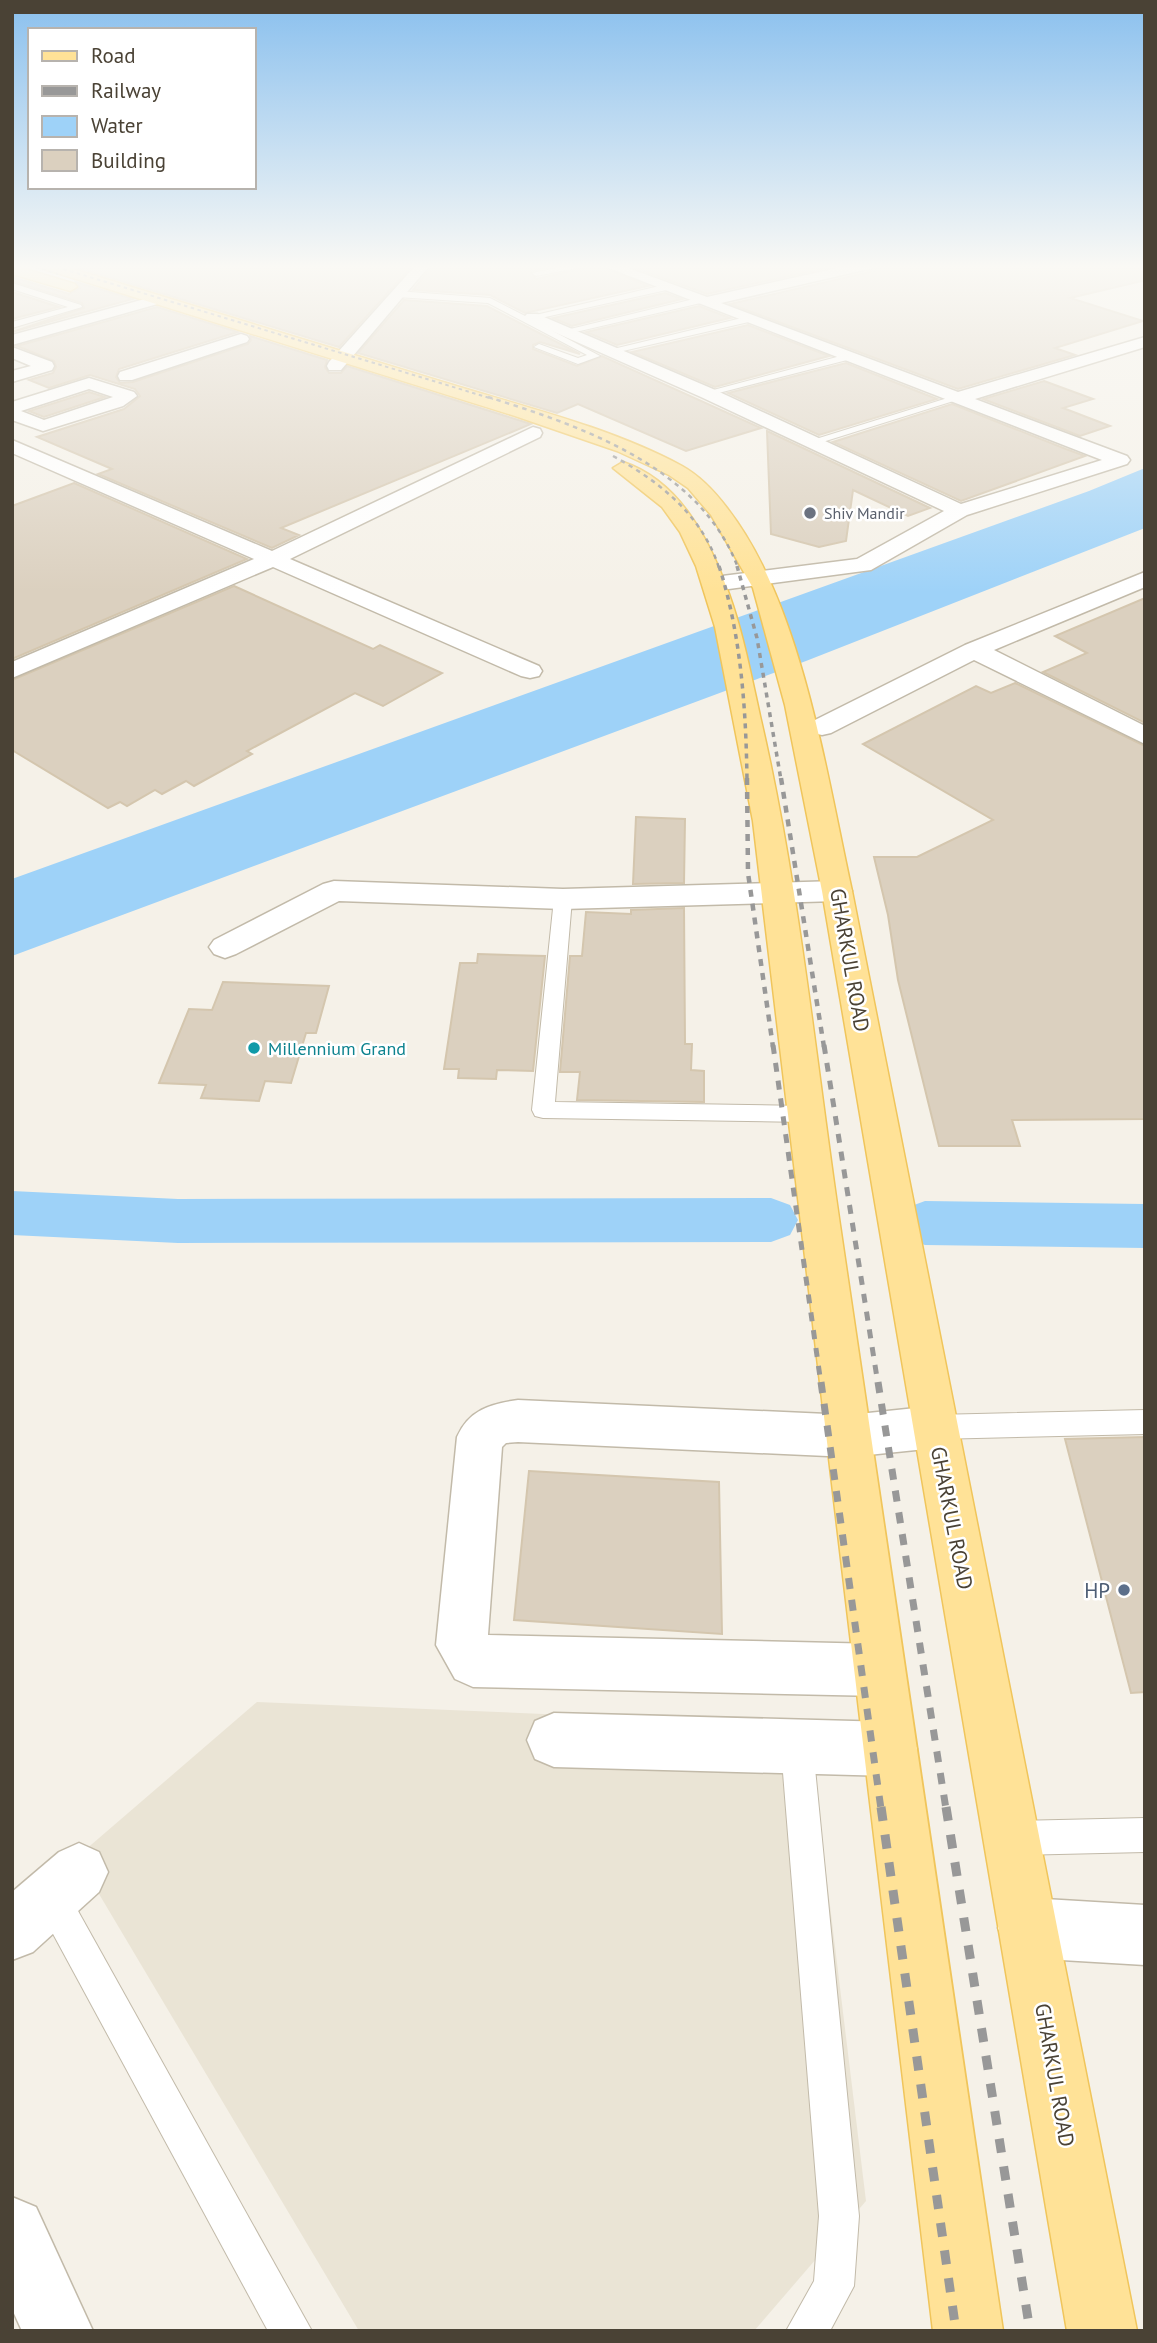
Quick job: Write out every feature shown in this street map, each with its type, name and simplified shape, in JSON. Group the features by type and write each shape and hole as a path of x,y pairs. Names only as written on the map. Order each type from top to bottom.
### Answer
{"main road":[{"path":"373,374 602,458 645,479 672,502 692,533 715,587 759,766 779,892 805,1114 968,2331"},
{"name":"GHARKUL ROAD","path":"382,374 585,433 676,471 709,497 761,583 808,721 1102,2331"}],"street":[{"path":"12,379 32,374"},
{"path":"126,376 131,374"},
{"path":"663,374 960,511"},
{"path":"715,587 761,583 863,565 960,511 1120,460 896,374"},
{"path":"958,398 1037,374"},
{"path":"12,406 78,383"},
{"path":"12,406 89,383 128,396 43,426 12,414"},
{"path":"12,444 123,404"},
{"path":"43,431 67,442"},
{"path":"12,671 271,561 533,433"},
{"path":"12,444 271,561 530,671"},
{"path":"24,470 48,462"},
{"path":"808,721 1145,579"},
{"path":"974,650 1145,736"},
{"path":"225,947 334,891 563,899 837,891"},
{"path":"879,1671 473,1661 462,1645 480,1437 496,1424 518,1421 849,1436 935,1427"},
{"path":"554,1740 890,1749"},
{"path":"1028,1928 1145,1935"},
{"path":"12,2231 58,2331"}],"lane":[{"path":"706,393 778,374"},
{"path":"808,443 958,398"},
{"path":"563,899 543,1110 805,1114"},
{"path":"935,1427 1145,1422"},
{"path":"797,1748 839,2216 834,2286 807,2331"},
{"path":"1011,1838 1145,1835"},
{"path":"48,1900 291,2331"}],"shaded area":[{"path":"257,1702 808,1725 866,2201 754,2331 359,2331 77,1857"}],"water":[{"path":"1145,468 1145,528 806,661 12,956 12,879 1089,491"}],"building":[{"path":"48,374 117,374 120,383 156,374 373,374 531,424 281,528 299,535 272,548 98,474 112,469 37,437 124,409 140,396 135,389 90,375 49,388 29,380"},
{"path":"429,374 643,374 761,428 686,451 578,404 557,413"},
{"path":"685,374 762,374 715,387"},
{"path":"801,374 875,374 937,399 819,435 728,393"},
{"path":"919,374 1008,374 958,389"},
{"path":"1044,381 1093,399 1063,408 1110,426 1080,436 983,399"},
{"path":"89,392 105,397 44,417 29,411"},
{"path":"952,404 1085,456 961,501 833,442"},
{"path":"767,431 930,508 908,516 853,490 846,541 819,547 771,534"},
{"path":"74,483 247,559 12,659 12,506"},
{"path":"234,586 373,649 380,645 442,673 383,706 355,693 247,751 252,754 194,786 186,781 162,794 155,790 127,806 120,802 108,808 12,750 12,680"},
{"path":"1145,598 1145,723 1043,672 1087,653 1055,636"},
{"path":"1015,683 1145,746 1145,1119 1012,1120 1020,1146 939,1146 898,980 888,915 874,857 917,857 993,820 863,744 976,686 991,693"},
{"path":"636,817 685,819 684,883 633,884"},
{"path":"684,908 685,1044 692,1044 691,1070 704,1071 704,1102 577,1100 580,1072 560,1072 570,956 582,956 586,912 631,914 631,910"},
{"path":"478,954 545,956 533,1071 497,1070 496,1079 458,1078 459,1069 444,1069 460,963 477,963"},
{"name":"Millennium Grand","path":"223,982 329,986 316,1033 306,1033 291,1083 265,1081 259,1101 201,1098 206,1085 159,1083 189,1009 212,1010"},
{"name":"HP","path":"1145,1437 1145,1692 1131,1693 1065,1439"},
{"path":"529,1471 719,1482 722,1634 514,1620"}],"waterway":[{"path":"12,1213 178,1221 771,1220"},
{"path":"925,1223 1145,1226"}],"railway":[{"path":"411,374 493,399"},
{"path":"488,397 598,437 667,477 696,503 720,533 737,566"},
{"path":"613,456 663,489 691,516 712,549 719,568"},
{"path":"719,566 733,618 741,672 747,780"},
{"path":"737,566 757,638 781,780"},
{"path":"747,778 748,873 773,1047"},
{"path":"781,778 824,1047"},
{"path":"773,1045 821,1384"},
{"path":"824,1045 878,1384"},
{"path":"821,1382 881,1809"},
{"path":"878,1382 946,1809"},
{"path":"881,1807 956,2331"},
{"path":"946,1807 1030,2331"}],"place":[{"name":"Shiv Mandir","path":"810,513"},
{"name":"Millennium Grand","path":"254,1048"},
{"name":"HP","path":"1124,1590"}]}
